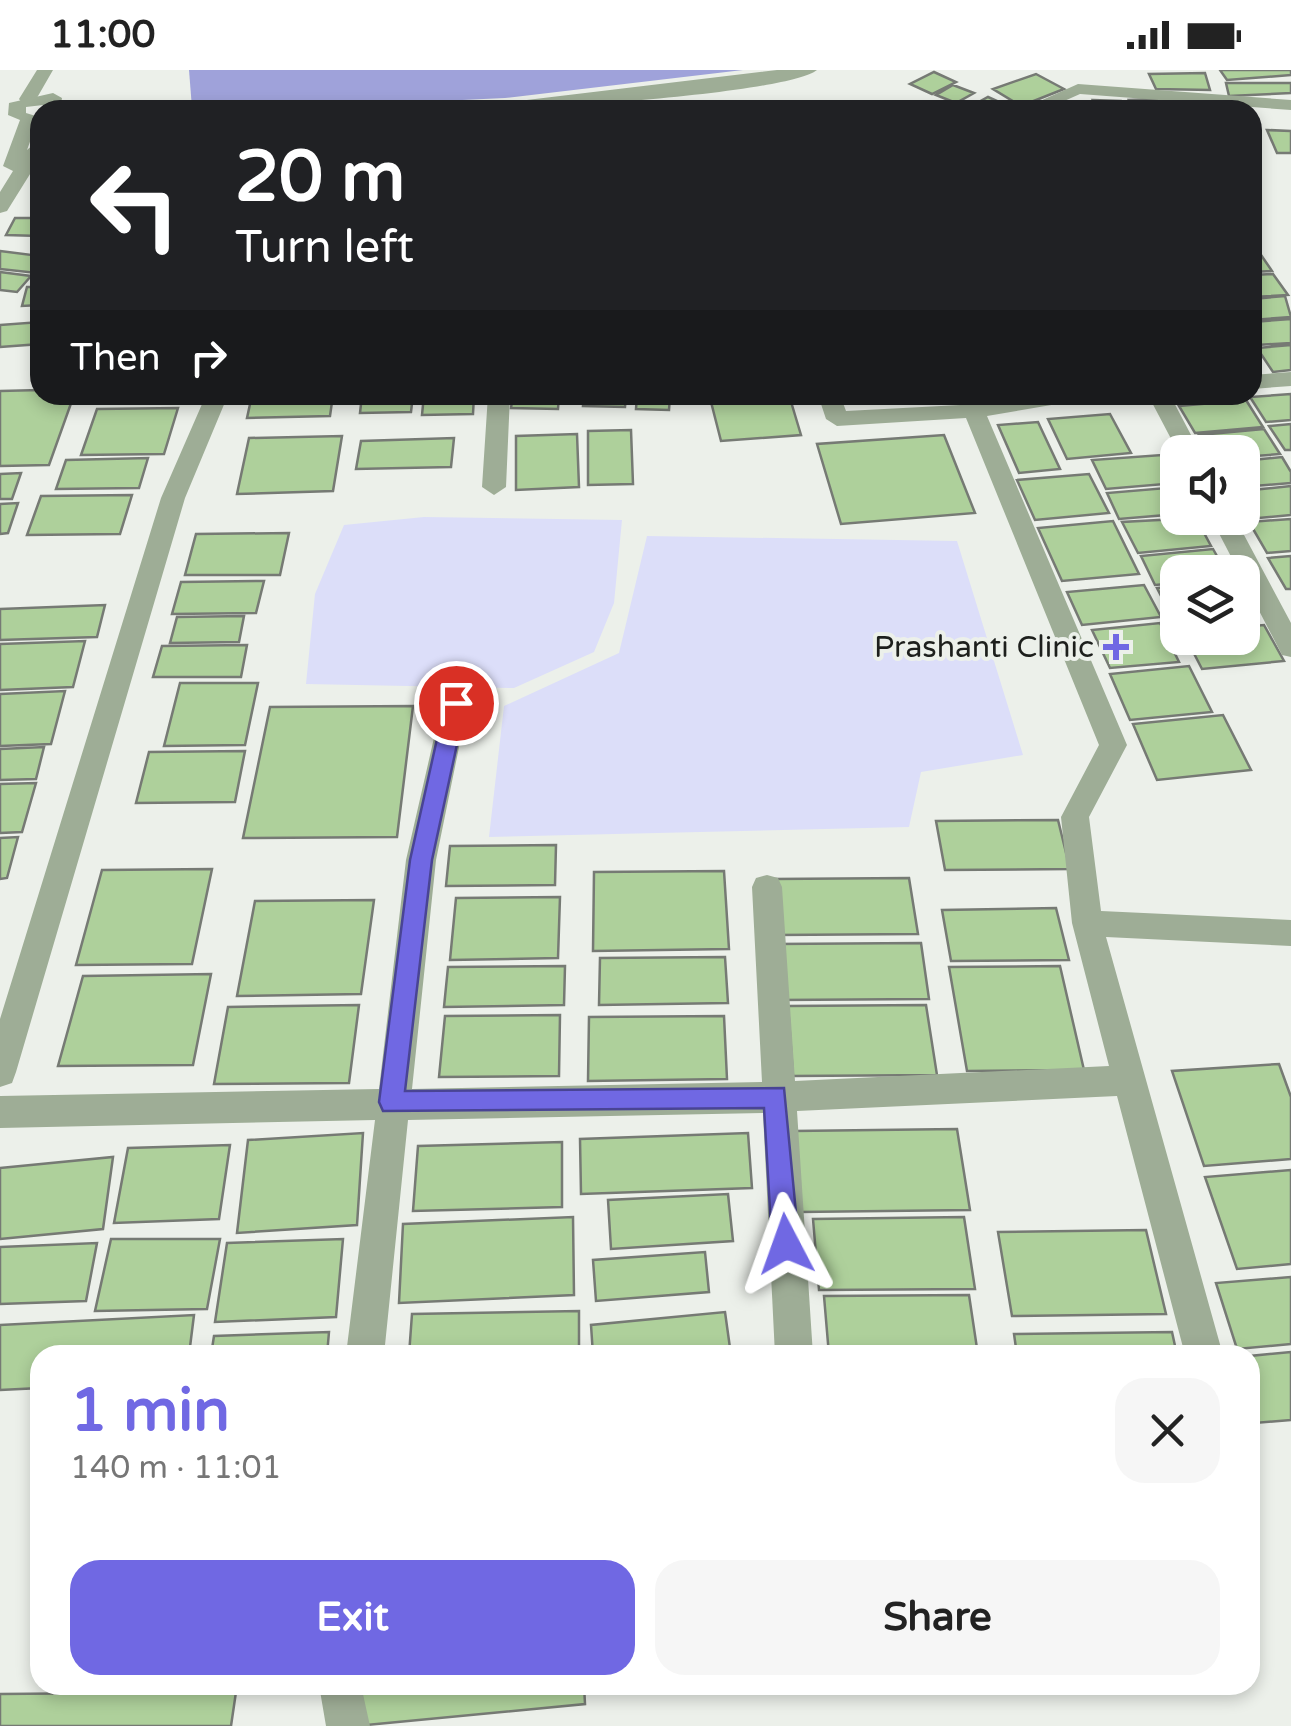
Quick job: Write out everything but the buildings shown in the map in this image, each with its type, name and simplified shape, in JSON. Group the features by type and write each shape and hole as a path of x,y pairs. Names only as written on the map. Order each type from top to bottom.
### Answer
{"street":[{"path":"0,180 15,162 19,110 45,70"},
{"path":"53,100 63,70"},
{"path":"586,100 809,70"},
{"path":"1064,70 1084,100"},
{"path":"704,87 712,100"},
{"path":"1052,100 1078,89 1219,90 1291,105"},
{"path":"0,207 30,165"},
{"path":"1262,380 1291,379"},
{"path":"0,1072 173,498 212,405"},
{"path":"494,487 498,405"},
{"path":"832,405 837,419 953,405"},
{"path":"971,405 1113,745 1076,817 1087,924 1201,1345"},
{"path":"1165,405 1181,435"},
{"path":"1232,535 1291,648"},
{"path":"366,1345 421,860 456,703"},
{"path":"767,886 776,1096 793,1345"},
{"path":"1087,924 1291,933"},
{"path":"0,1112 776,1096 1127,1080"},
{"path":"342,1695 348,1726"}],"shaded area":[{"path":"424,517 622,520 614,603 594,652 514,688 306,684 315,594 344,525"},
{"path":"647,536 957,541 1023,755 921,772 909,827 489,837 504,706 619,653"}],"water":[{"path":"189,70 743,70 505,98 191,100"}],"place":[{"name":"Prashanti Clinic","path":"1116,647"}],"route":[{"path":"456,703 421,860 392,1102 776,1096 786,1244"}]}
